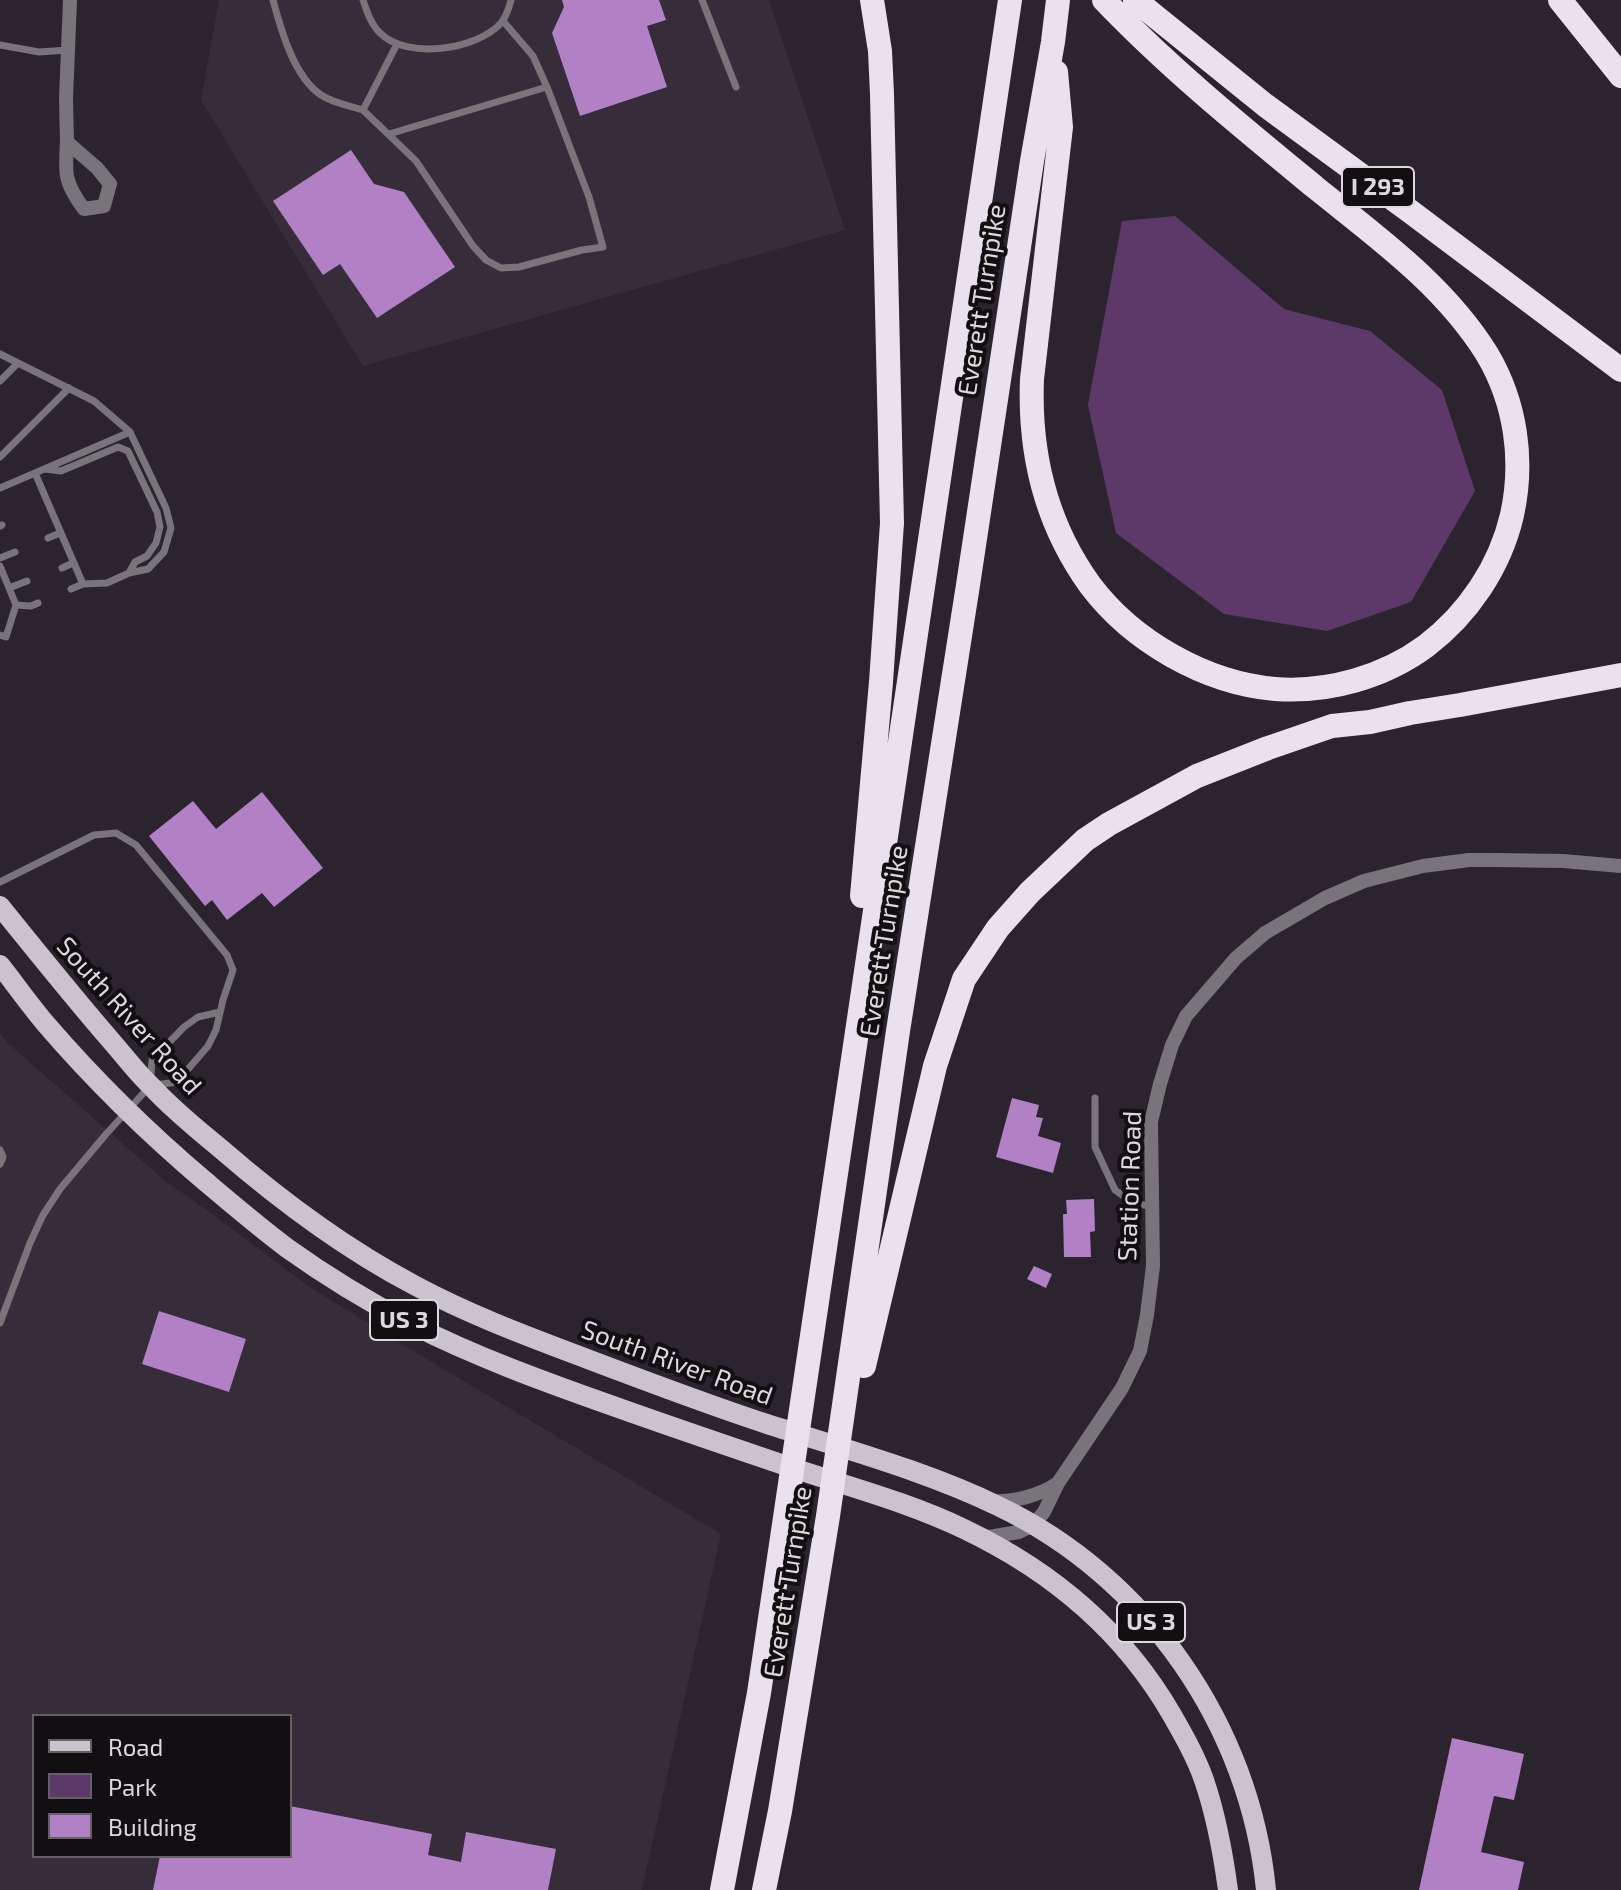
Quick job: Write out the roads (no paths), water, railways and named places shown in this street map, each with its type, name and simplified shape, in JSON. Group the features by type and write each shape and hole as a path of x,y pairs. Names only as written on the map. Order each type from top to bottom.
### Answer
{"highway":[{"path":"839,1148 881,682 892,523 882,94 880,51 872,0"},
{"name":"Everett Turnpike","path":"722,1890 759,1693 1010,0"},
{"name":"Everett Turnpike","path":"764,1890 780,1811 828,1516 898,1031 1058,0"},
{"path":"1053,42 1061,127 1030,414 1037,465 1049,509 1069,550 1090,584 1118,617 1153,644 1191,665 1232,681 1275,689 1319,688 1362,679 1402,661 1438,636 1469,605 1493,568 1509,527 1517,485 1517,441 1507,398 1489,358 1450,305 1420,273 1257,139 1132,29 1104,0"},
{"path":"1560,0 1621,76"},
{"name":"I 293","path":"1135,1 1265,105 1621,370"},
{"path":"828,1516 935,1066 964,979 998,928 1030,892 1085,840 1109,824 1197,776 1268,748 1332,726 1370,722 1621,675"}],"main road":[{"name":"South River Road","path":"0,906 150,1086 271,1192 343,1243 413,1285 529,1337 990,1502 1064,1543 1093,1565 1121,1590 1171,1646 1219,1725 1238,1767 1260,1844 1266,1890"},
{"name":"US 3","path":"0,965 45,1023 157,1141 289,1249 374,1303 439,1337 506,1366 961,1527 1045,1575 1083,1604 1116,1638 1165,1704 1203,1778 1223,1853 1228,1890"}],"street":[{"path":"67,142 70,0"},
{"name":"Station Road","path":"1033,1525 1122,1388 1140,1351 1153,1266 1151,1122 1160,1084 1172,1045 1186,1016 1236,958 1265,933 1325,898 1364,881 1423,866 1495,860 1621,866"},
{"path":"990,1502 1029,1497 1058,1483"},
{"path":"982,1538 1019,1532 1033,1525"}],"lane":[{"path":"273,0 281,30 309,84 323,96 363,110 389,134 416,161 473,246 486,260 501,268 519,267 603,247 589,197 547,87 533,56 503,21"},
{"path":"363,0 369,18 381,34 397,44 419,48 464,44 488,34 503,21 511,0"},
{"path":"702,0 736,87"},
{"path":"363,110 397,44"},
{"path":"0,45 39,52 68,50"},
{"path":"389,134 547,87"},
{"path":"0,354 94,401 130,432 166,508 171,528 164,552 148,569 107,583 83,584 71,589"},
{"path":"0,381 18,363"},
{"path":"0,457 69,388"},
{"path":"0,488 130,432"},
{"path":"45,468 61,471 118,447 128,451 157,512 160,527 156,543 147,556 135,562 129,573"},
{"path":"35,473 83,584"},
{"path":"37,511 49,507"},
{"path":"48,538 60,533"},
{"path":"0,558 15,552"},
{"path":"62,568 73,563"},
{"path":"0,566 16,605 6,637 0,635"},
{"path":"9,588 27,581"},
{"path":"16,605 38,603"},
{"path":"0,882 94,835 116,833 136,845 227,955 233,970 216,1030 208,1046 177,1082 150,1086"},
{"path":"0,1323 43,1215 77,1167 150,1086 152,1060 198,1017 220,1012"},
{"path":"1095,1098 1095,1147 1115,1190 1134,1204 1153,1206"},
{"path":"0,1150 3,1157 0,1164"}]}
